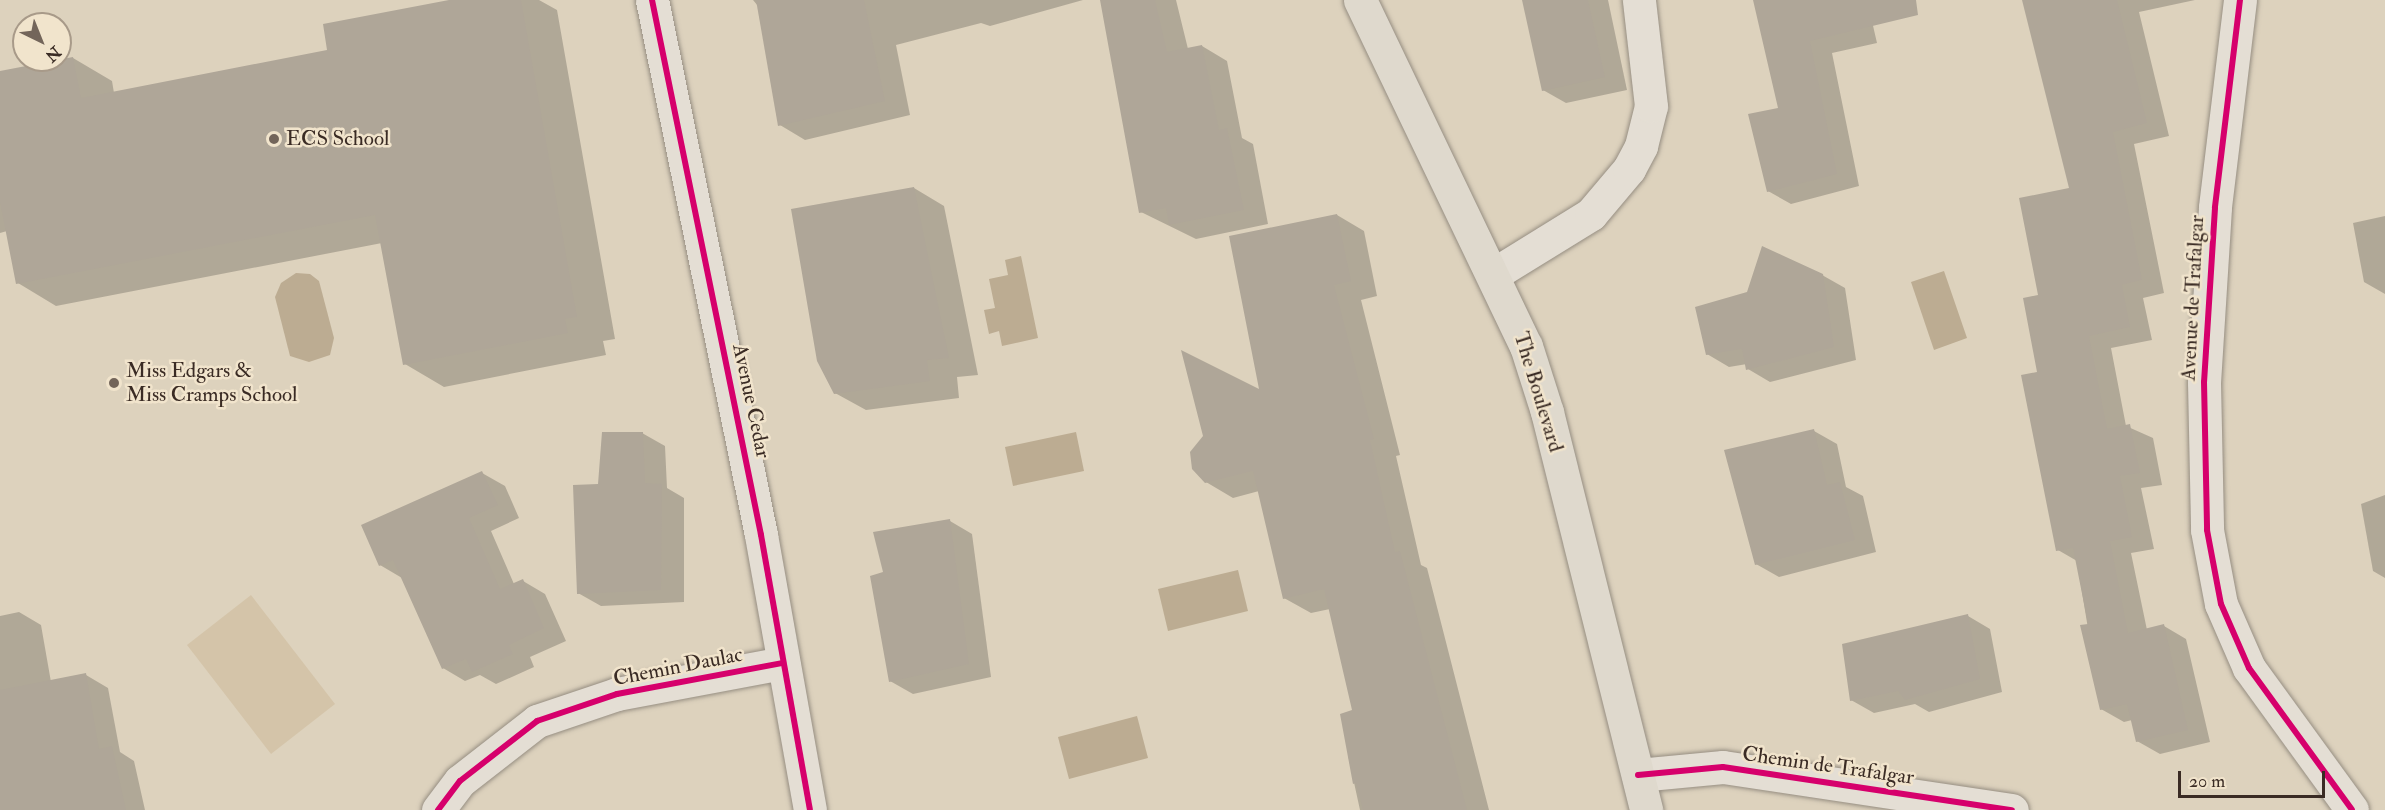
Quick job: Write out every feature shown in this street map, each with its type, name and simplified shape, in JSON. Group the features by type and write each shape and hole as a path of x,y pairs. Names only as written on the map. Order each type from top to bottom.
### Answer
{"main road":[{"name":"The Boulevard","path":"1360,0 1410,109 1494,274 1526,346 1546,412 1646,810"}],"street":[{"name":"Avenue Cedar","path":"652,0 759,523 810,810"},
{"path":"1494,274 1591,214 1613,190 1641,146 1651,106 1639,0"},
{"name":"Avenue de Trafalgar","path":"2240,0 2215,208 2204,382 2207,530 2221,604 2249,668 2352,810"},
{"name":"Chemin Daulac","path":"438,810 460,781 537,721 617,694 783,663"},
{"name":"Chemin de Trafalgar","path":"1638,775 1723,767 2012,810"}],"shaded area":[{"path":"1021,256 1038,338 1002,346 999,331 989,334 984,310 995,308 989,279 1008,275 1005,260"},
{"path":"1944,271 1967,338 1934,350 1911,282"},
{"path":"296,273 310,274 319,281 334,338 330,355 309,362 290,356 275,297 281,283"},
{"path":"1076,432 1084,471 1013,486 1005,447"},
{"path":"1238,570 1248,611 1168,631 1158,589"},
{"path":"251,595 335,704 271,754 187,645"},
{"path":"1137,716 1148,758 1069,779 1058,737"}],"building":[{"name":"ECS School","path":"449,0 521,0 577,317 565,319 568,333 403,365 375,215 16,284 0,202 0,71 12,69 12,72 72,72 73,57 81,98 327,50 323,24"},
{"path":"756,0 864,0 885,101 778,126"},
{"path":"1100,0 1155,0 1167,52 1202,45 1219,130 1227,128 1244,210 1169,225 1166,208 1139,213"},
{"path":"1522,0 1588,0 1605,77 1542,91"},
{"path":"1753,0 1916,0 1918,15 1810,41 1837,174 1767,192 1748,114 1778,108"},
{"path":"2022,0 2117,0 2147,123 2113,132 2142,280 2122,285 2130,327 2089,336 2107,429 2130,424 2140,473 2120,476 2132,537 2110,541 2128,633 2164,624 2188,730 2136,742 2127,704 2100,710 2080,625 2088,624 2073,548 2056,551 2021,375 2037,372 2023,298 2038,295 2019,198 2069,188"},
{"path":"914,187 949,358 927,360 930,381 834,394 817,361 791,209"},
{"path":"1337,214 1351,281 1334,285 1374,439 1370,440 1395,552 1400,551 1467,810 1363,810 1356,783 1353,784 1340,714 1352,710 1324,589 1283,599 1253,471 1205,483 1192,469 1190,452 1203,436 1181,350 1259,389 1229,236"},
{"path":"1762,246 1823,274 1834,347 1746,370 1742,349 1706,355 1695,307 1747,292"},
{"path":"1814,429 1827,485 1840,482 1855,540 1755,565 1724,450"},
{"path":"602,432 643,432 645,483 662,484 661,590 577,594 573,485 598,484"},
{"path":"482,471 498,505 469,518 500,589 523,579 544,628 509,645 513,654 472,672 466,659 442,669 393,560 379,566 361,525"},
{"path":"950,519 969,664 889,682 870,576 883,572 873,532"},
{"path":"1968,614 1980,679 1905,700 1898,691 1850,701 1842,644"},
{"path":"86,673 99,749 112,746 126,810 0,810 0,690"}],"cycle path":[{"path":"652,0 761,535 810,810"},
{"path":"2240,0 2215,208 2204,382 2207,530 2221,604 2249,668 2352,810"},
{"path":"438,810 460,781 537,721 617,694 783,663"},
{"path":"1638,775 1723,767 2012,810"}],"place":[{"name":"ECS School","path":"274,139"},
{"name":"Miss Edgars & Miss Cramps School","path":"114,383"}]}
